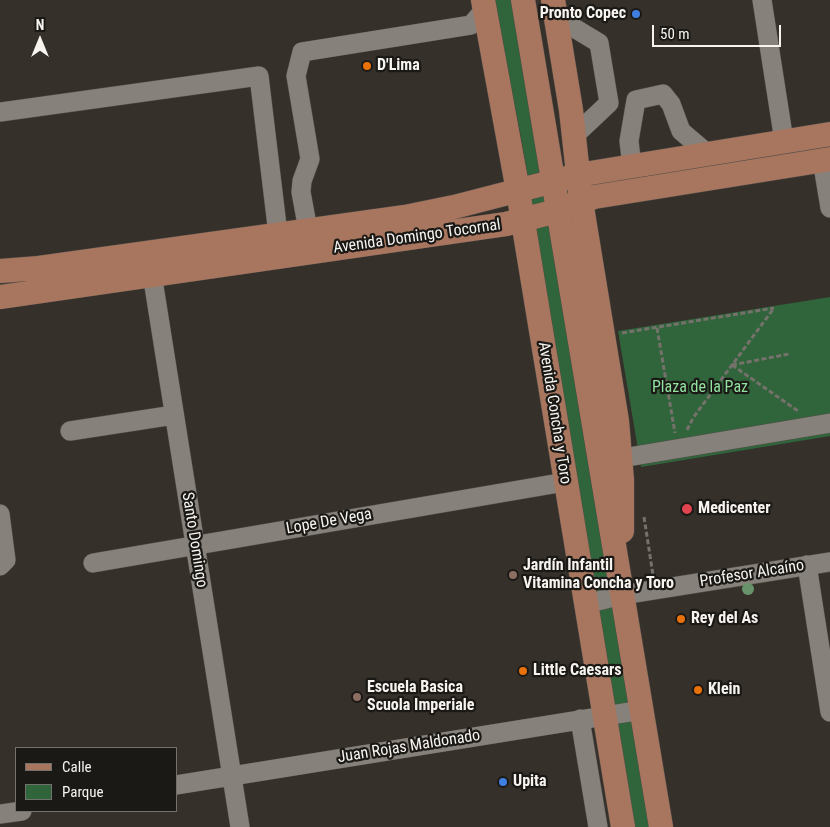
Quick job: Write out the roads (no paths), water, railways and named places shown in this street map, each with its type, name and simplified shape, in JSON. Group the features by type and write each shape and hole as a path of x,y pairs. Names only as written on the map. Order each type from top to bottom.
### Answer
{"main road":[{"path":"523,0 661,827"},
{"name":"Avenida Concha y Toro","path":"484,5 518,191 623,827"},
{"path":"554,9 612,388 620,454 623,515 620,584"},
{"name":"Avenida Domingo Tocornal","path":"0,297 278,234 405,217 578,175 830,134"},
{"name":"Avenida Domingo Tocornal","path":"0,271 150,264 522,221 557,211 582,201 826,160"}],"street":[{"path":"762,0 784,142"},
{"path":"308,230 301,192 302,181 310,159 296,76 302,52 471,25 484,5"},
{"path":"554,9 599,43 609,103"},
{"path":"0,112 259,76 278,234"},
{"path":"574,136 609,103 663,94 671,104 681,131 708,154"},
{"path":"632,166 629,141 636,100"},
{"path":"826,160 830,208"},
{"name":"Santo Domingo","path":"150,264 240,827"},
{"path":"70,431 174,415"},
{"path":"634,456 823,424"},
{"name":"Lope De Vega","path":"93,563 565,482"},
{"path":"0,514 6,556 2,565"},
{"name":"Profesor Alcaíno","path":"586,604 620,584 830,562"},
{"path":"807,565 830,712"},
{"name":"Juan Rojas Maldonado","path":"178,785 642,710"},
{"path":"580,719 598,827"},
{"path":"0,814 15,812"}],"place":[{"name":"Pronto Copec","path":"636,14"},
{"name":"D'Lima","path":"367,66"},
{"name":"Medicenter","path":"687,509"},
{"name":"Jardín Infantil Vitamina Concha y Toro","path":"513,575"},
{"name":"Rey del As","path":"681,619"},
{"name":"Little Caesars","path":"523,671"},
{"name":"Klein","path":"698,690"},
{"name":"Escuela Basica Scuola Imperiale","path":"357,697"},
{"name":"Upita","path":"503,782"}],"park label":[{"name":"Plaza de la Paz","path":"700,388"}]}
